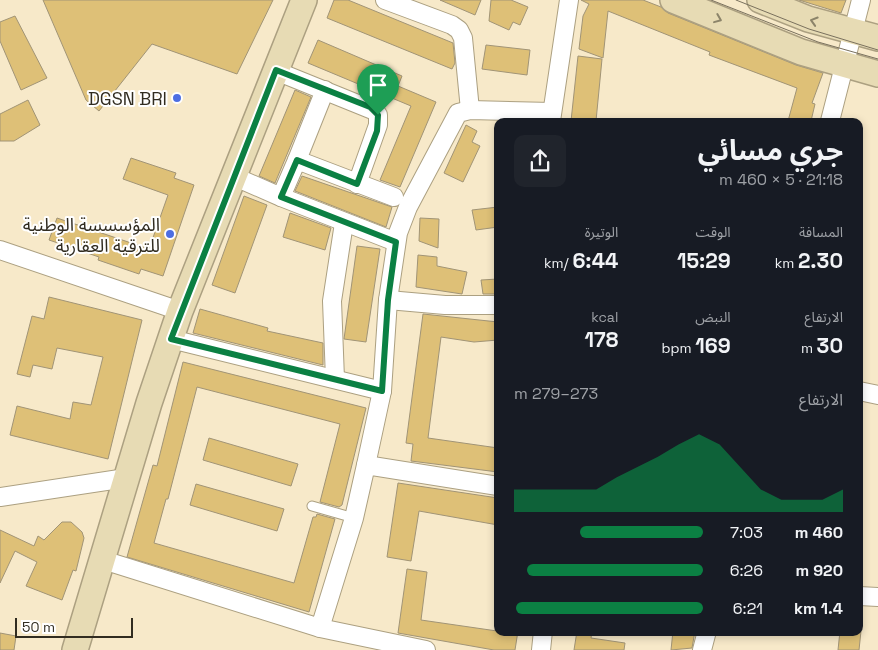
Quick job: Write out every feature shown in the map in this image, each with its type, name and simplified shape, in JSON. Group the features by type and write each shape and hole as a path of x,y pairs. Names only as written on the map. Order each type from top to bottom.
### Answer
{"street":[{"path":"75,650 126,478 180,311 304,0"},
{"path":"385,0 452,25 461,32 464,43 470,110"},
{"path":"320,628 354,518 382,391 388,300 396,242 408,207 456,116 470,110 552,117 570,0"},
{"path":"673,0 801,52 878,74"},
{"path":"760,0 808,19 878,38"},
{"path":"831,118 861,0"},
{"path":"276,70 370,107 378,115 377,131 357,184"},
{"path":"281,197 325,90"},
{"path":"297,160 394,197"},
{"path":"233,176 344,223 396,242"},
{"path":"335,380 332,301 344,223"},
{"path":"0,250 180,311"},
{"path":"388,300 445,305 494,305"},
{"path":"171,339 382,391"},
{"path":"863,392 878,395"},
{"path":"366,465 494,485"},
{"path":"0,497 126,478"},
{"path":"103,560 320,628 426,650"},
{"path":"863,596 878,597"},
{"path":"541,650 542,636"},
{"path":"702,650 705,636"}],"lane":[{"path":"312,506 354,518"}],"building":[{"path":"43,0 273,0 237,74 152,44 99,111 86,100"},
{"path":"334,0 348,0 453,43 455,63 452,69 327,18"},
{"path":"440,0 481,0 475,15"},
{"path":"491,0 511,0 528,7 520,25 513,22 509,30 489,21"},
{"path":"581,0 643,0 661,7 668,13 796,65 823,73 812,103 815,104 812,118 789,118 797,88 709,55 710,52 608,11 603,58 579,49 583,16 589,4"},
{"path":"799,0 846,0 841,13"},
{"path":"15,16 47,78 21,90 0,41 0,22"},
{"path":"318,40 402,76 398,86 436,102 400,187 380,180 411,106 308,63"},
{"path":"486,45 530,50 527,75 482,69"},
{"path":"578,56 602,59 596,118 571,118"},
{"path":"295,90 311,97 275,183 259,176"},
{"path":"28,100 40,125 14,141 0,141 0,114"},
{"path":"466,125 477,131 472,142 480,146 463,182 444,173"},
{"path":"131,158 176,173 174,178 194,185 163,276 141,269 139,274 98,260 99,257 49,240 57,218 149,249 168,195 123,179"},
{"path":"302,176 392,207 386,227 295,191"},
{"path":"244,196 267,205 235,293 212,285"},
{"path":"494,207 494,228 476,230 472,210"},
{"path":"290,213 331,228 325,250 283,237"},
{"path":"420,218 439,219 438,248 419,241"},
{"path":"357,246 380,249 366,342 344,339"},
{"path":"418,255 437,257 437,266 467,272 462,294 416,287"},
{"path":"494,279 494,294 483,294 481,280"},
{"path":"49,297 142,320 108,459 10,435 17,406 70,419 73,402 91,405 103,357 57,348 52,369 33,365 30,377 17,374 32,316 44,319"},
{"path":"200,309 268,328 267,331 323,343 323,365 193,333"},
{"path":"423,314 494,322 494,340 474,342 441,337 428,438 494,447 494,471 411,461 413,444 406,443"},
{"path":"183,362 366,408 342,505 339,507 320,502 340,424 197,387 168,499 166,499 154,543 294,583 313,517 316,517 317,514 335,519 309,612 127,557 153,465 157,466"},
{"path":"209,438 298,464 291,486 203,460"},
{"path":"398,483 494,497 494,524 419,511 411,561 387,557"},
{"path":"196,484 284,509 277,531 190,505"},
{"path":"62,522 71,522 82,532 84,538 76,571 73,570 62,600 26,586 37,562 15,551 0,583 0,530 34,546 38,536 44,540"},
{"path":"407,569 427,572 421,620 494,631 494,636 517,636 515,650 494,650 398,633"},
{"path":"0,633 16,636 14,650 0,650"},
{"path":"576,636 591,636 591,638 625,643 624,650 574,650"},
{"path":"672,636 694,636 692,648 671,650"},
{"path":"839,636 860,636 859,650 838,650"}],"tram line":[{"path":"711,0 818,42 878,59"},
{"path":"736,0 809,29 878,50"}],"place":[{"name":"DGSN BRI","path":"177,98"},
{"name":"المؤسسسة الوطنية للترقية العقارية","path":"170,234"}],"route":[{"path":"276,70 370,107 378,115 377,131 357,184 297,160 281,197 396,242 388,300 382,391 171,339 180,311 276,70"}]}
